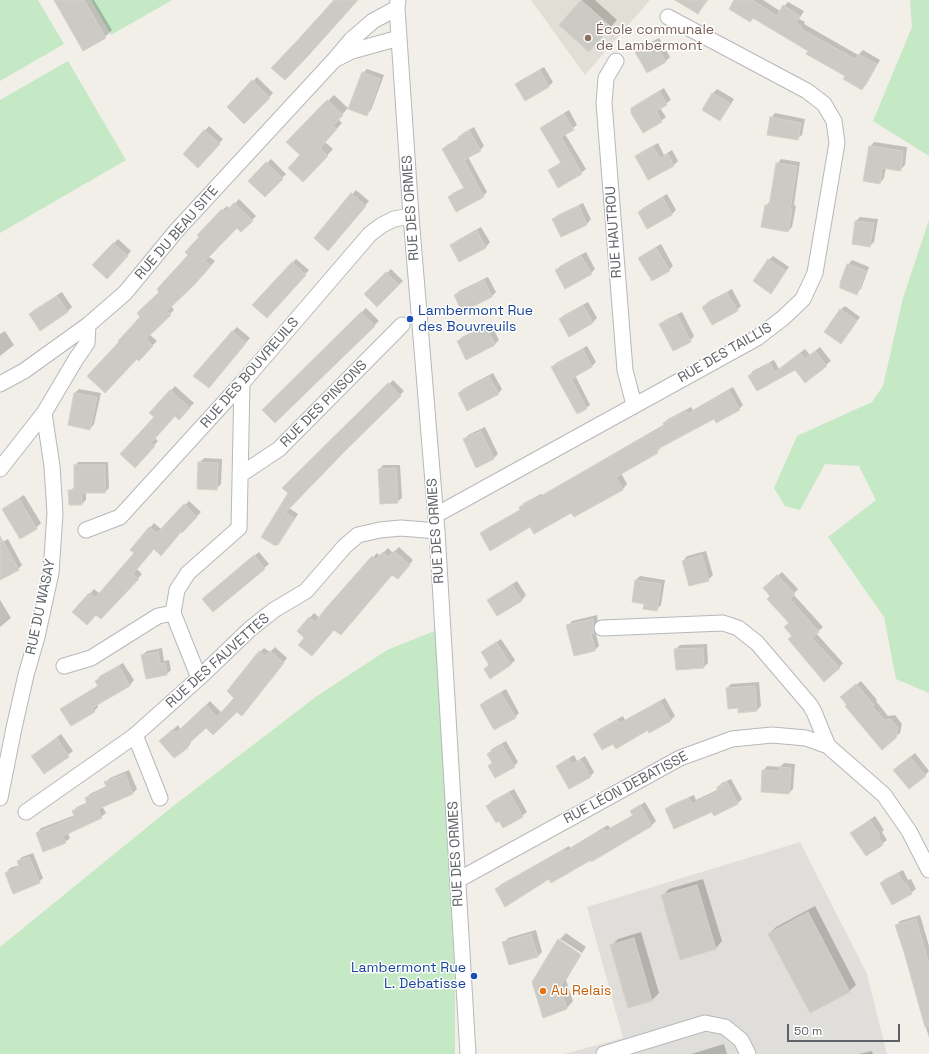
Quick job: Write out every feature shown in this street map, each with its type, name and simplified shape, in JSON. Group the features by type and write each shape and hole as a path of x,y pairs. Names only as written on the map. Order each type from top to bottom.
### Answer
{"street":[{"name":"RUE DES ORMES","path":"397,4 411,216 436,515 468,1054"},
{"name":"RUE DU BEAU SITE","path":"0,384 24,371 88,325 125,292 177,230 351,40 373,21 397,4"},
{"name":"RUE DES TAILLIS","path":"436,515 634,404 757,338 783,318 803,299 815,273 837,143 834,121 824,104 807,91 668,17"},
{"name":"RUE DU BEAU SITE","path":"335,59 352,51 399,38"},
{"name":"RUE HAUTROU","path":"616,61 606,78 604,103 625,370 634,404"},
{"name":"RUE DES BOUVREUILS","path":"86,530 120,518 242,383 370,234 382,225 394,219 411,216"},
{"path":"0,469 44,413 87,343 88,325"},
{"name":"RUE DES PINSONS","path":"240,475 279,449 402,326"},
{"path":"199,678 173,613 176,590 188,573 239,528 242,383"},
{"name":"RUE DU WASAY","path":"0,798 26,675 37,637 51,573 55,513 52,466 44,413"},
{"name":"RUE DES FAUVETTES","path":"26,812 135,735 199,678 250,629 274,610 306,592 345,546 358,535 380,530 401,528 437,531"},
{"path":"64,666 91,658 158,616 173,613"},
{"name":"RUE LÉON DEBATISSE","path":"602,628 723,623 738,628 757,643 810,705 828,746"},
{"path":"135,735 160,798"},
{"name":"RUE LÉON DEBATISSE","path":"458,880 680,758 732,739 772,735 806,738 828,746 884,795 909,831 929,870"},
{"path":"604,1054 705,1023 725,1026 741,1040 748,1054"}],"shaded area":[{"name":"École communale de Lambermont","path":"531,0 650,0 585,75"},
{"path":"800,842 867,974 887,1054 564,1054 623,1038 587,907"}],"green space":[{"path":"0,0 38,0 64,44 0,81"},
{"path":"91,0 172,0 111,35"},
{"path":"910,0 929,0 929,156 873,121 912,27"},
{"path":"68,61 126,160 0,233 0,100"},
{"path":"929,220 929,693 896,679 884,617 828,537 876,500 859,466 825,464 800,510 785,506 774,488 797,436 872,402 883,386 903,298"},
{"path":"437,630 455,981 455,1054 0,1054 0,947 172,807 317,696 387,650"}],"building":[{"path":"54,0 84,0 106,38 83,51"},
{"path":"334,0 358,0 285,80 271,68"},
{"path":"581,0 611,27 589,52 559,25"},
{"path":"675,0 707,0 698,14"},
{"path":"734,0 752,0 777,16 783,5 800,16 796,23 802,27 801,29 855,59 858,54 877,64 862,90 843,79 845,76 806,54 808,51 753,18 750,22 729,9"},
{"path":"654,41 666,62 647,73 635,52"},
{"path":"540,70 549,87 525,101 515,84"},
{"path":"362,72 380,79 367,116 348,109"},
{"path":"252,80 270,98 244,124 227,107"},
{"path":"660,92 667,105 656,111 662,122 643,133 631,113 631,108"},
{"path":"712,93 730,103 720,121 702,110"},
{"path":"327,100 343,115 333,126 337,129 320,148 328,156 303,182 288,168 300,155 286,142"},
{"path":"564,114 574,130 561,137 582,174 558,188 548,170 561,163 540,128"},
{"path":"770,117 801,123 798,140 767,135"},
{"path":"204,130 220,144 198,168 183,154"},
{"path":"469,130 481,151 464,160 484,197 456,212 448,197 464,188 442,149 459,139 458,137"},
{"path":"869,146 903,151 901,171 882,168 880,184 863,181"},
{"path":"653,147 660,158 668,154 674,166 648,180 635,156"},
{"path":"266,162 283,179 265,197 248,181"},
{"path":"776,163 797,166 788,232 761,227 765,205 769,206"},
{"path":"351,193 366,206 328,251 314,238"},
{"path":"663,198 672,215 647,229 638,212"},
{"path":"234,203 253,221 241,232 237,228 205,261 211,266 167,311 171,315 146,339 153,346 139,361 137,359 105,393 87,376 140,317 137,313 159,292 157,289 188,255 185,252 199,237 197,235 222,209 225,212"},
{"path":"579,206 587,225 561,237 552,219"},
{"path":"855,221 874,223 870,247 852,244"},
{"path":"477,231 486,248 459,262 450,245"},
{"path":"113,243 128,256 107,279 92,265"},
{"path":"656,248 670,271 652,281 638,258"},
{"path":"581,256 592,274 565,289 555,270"},
{"path":"768,259 786,271 771,294 753,281"},
{"path":"292,262 306,275 267,318 252,305"},
{"path":"847,264 866,271 857,295 840,288 840,283"},
{"path":"386,272 399,285 377,307 364,294"},
{"path":"484,280 492,297 462,312 454,295"},
{"path":"727,293 738,311 712,325 702,307"},
{"path":"57,296 68,312 40,331 29,314"},
{"path":"583,305 593,323 569,337 559,319"},
{"path":"840,309 857,321 841,344 824,332"},
{"path":"361,312 375,326 275,423 262,410"},
{"path":"677,315 691,342 673,351 659,324"},
{"path":"486,326 495,345 466,360 457,341"},
{"path":"232,331 246,343 209,388 193,376"},
{"path":"583,349 592,367 571,379 587,409 577,414 551,367"},
{"path":"815,351 827,366 805,383 795,370 757,391 748,376 770,363 775,372 800,353 805,359"},
{"path":"489,377 499,394 467,411 458,393"},
{"path":"388,383 401,396 285,513 294,518 278,545 274,545 261,537 288,493 282,488"},
{"path":"170,390 190,408 179,420 175,416 151,443 155,446 135,468 120,454 154,417 149,413"},
{"path":"729,391 740,410 716,423 714,419 656,450 658,453 616,477 623,490 574,517 571,513 534,534 530,527 490,551 480,533 520,510 519,507 537,497 538,498 664,426 663,423 686,410 688,414"},
{"path":"74,393 97,397 90,430 68,425"},
{"path":"481,431 494,459 476,468 463,439"},
{"path":"198,462 218,463 217,490 197,489"},
{"path":"74,465 105,465 105,493 82,493 82,505 69,505 68,490 74,490"},
{"path":"396,468 398,503 380,504 378,469"},
{"path":"19,499 37,529 20,539 2,509"},
{"path":"184,504 197,517 182,533 181,532 161,556 154,549 133,574 139,579 101,619 96,615 87,625 72,612 89,593 95,598 134,553 130,550 149,527 157,533"},
{"path":"0,536 19,570 0,580"},
{"path":"394,551 410,565 398,579 392,575 341,635 334,630 312,656 298,645 304,638 297,631 309,617 315,622 372,556 375,560 383,552 388,557"},
{"path":"254,555 265,569 213,612 202,599"},
{"path":"702,555 709,581 689,586 682,561"},
{"path":"777,575 795,594 790,599 819,632 812,638 840,668 824,682 788,639 792,636 784,627 789,623 767,599 770,596 763,588"},
{"path":"635,580 661,584 657,611 643,609 644,604 632,602"},
{"path":"512,585 522,601 497,616 487,600"},
{"path":"593,619 594,633 591,633 595,651 574,656 566,625"},
{"path":"496,642 511,665 490,679 484,669 489,665 481,652"},
{"path":"703,648 704,668 676,670 674,649"},
{"path":"259,651 265,656 270,651 284,663 242,716 237,712 213,735 206,728 186,746 188,748 174,758 159,741 173,729 176,733 206,705 217,717 234,698 227,691"},
{"path":"158,652 160,664 165,663 167,675 146,679 141,655"},
{"path":"119,666 130,686 92,708 95,712 71,726 60,709 98,686 95,681"},
{"path":"856,684 874,705 872,706 884,720 890,719 898,728 896,738 882,750 845,706 847,705 840,697"},
{"path":"755,686 757,711 738,713 738,708 728,709 726,688"},
{"path":"501,693 516,718 494,730 480,705"},
{"path":"660,701 671,721 649,733 648,730 616,749 613,744 602,750 593,734 618,720 620,723"},
{"path":"57,738 69,757 44,774 31,756"},
{"path":"502,745 515,767 495,778 488,766 492,763 487,754"},
{"path":"910,757 926,776 909,789 893,770"},
{"path":"569,759 572,764 581,760 591,777 569,789 556,766"},
{"path":"779,767 791,768 789,794 761,792 762,770 779,771"},
{"path":"125,774 133,794 98,809 102,818 63,836 66,843 43,852 36,833 75,817 72,811 87,804 85,798 107,788 104,782"},
{"path":"727,782 738,804 714,816 712,812 674,829 665,809 689,798 692,804 718,791 717,787"},
{"path":"509,792 523,817 503,828 499,821 496,823 486,806"},
{"path":"640,805 652,826 591,862 591,860 551,883 549,879 505,907 495,889 564,850 566,852 604,829 605,832 633,816 630,811"},
{"path":"870,820 880,835 878,836 883,845 866,856 850,833"},
{"path":"29,857 40,883 13,894 5,873 19,867 17,861"},
{"path":"898,873 912,894 892,905 880,883"},
{"path":"697,885 716,949 680,960 661,895"},
{"path":"808,912 850,992 810,1013 768,934"},
{"path":"916,919 929,964 929,1027 925,1027 895,925"},
{"path":"531,934 538,957 509,965 502,942"},
{"path":"634,938 652,1001 628,1008 610,945"},
{"path":"558,939 580,954 560,987 567,1009 543,1018 532,982"}],"place":[{"name":"École communale de Lambermont","path":"588,38"},
{"name":"Lambermont Rue des Bouvreuils","path":"410,319"},
{"name":"Lambermont Rue L. Debatisse","path":"474,976"},
{"name":"Au Relais","path":"543,991"}]}
